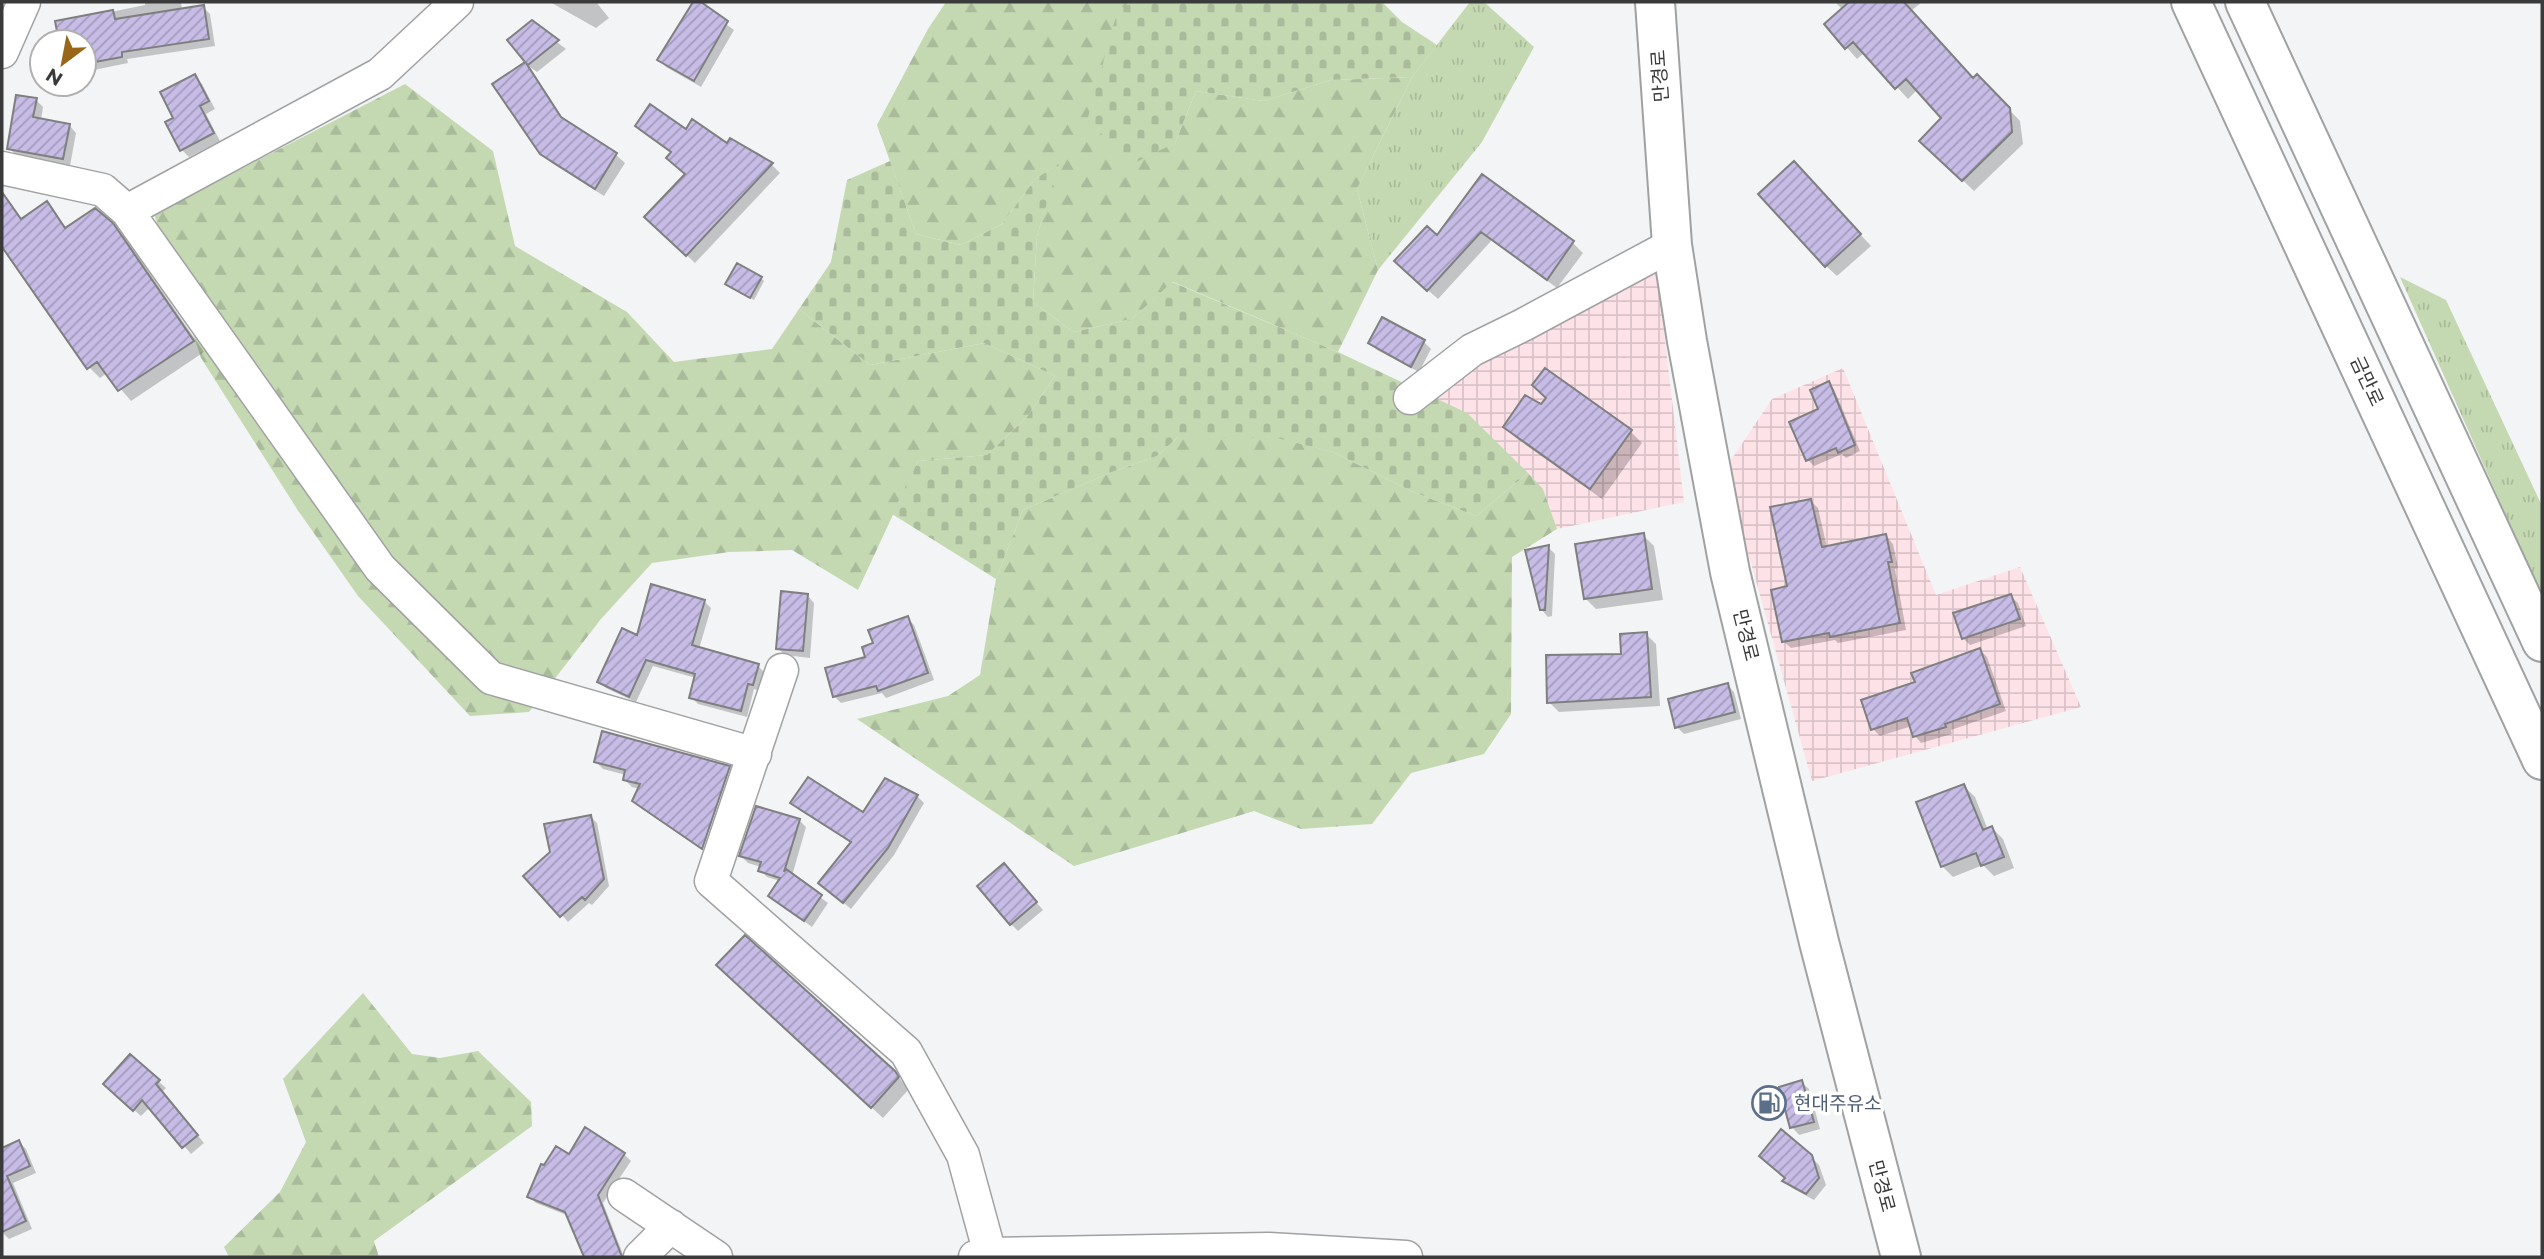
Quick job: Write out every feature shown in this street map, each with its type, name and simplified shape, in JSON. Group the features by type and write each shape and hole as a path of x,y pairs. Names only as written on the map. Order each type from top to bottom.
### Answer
{"main road":[{"name":"만경로","path":"1655,2 1672,245 1730,572 1819,942 1901,1257"},
{"name":"금만로","path":"2191,2 2542,760"},
{"path":"2245,2 2542,642"}],"street":[{"path":"2,52 24,2"},
{"path":"127,211 380,74 457,2"},
{"path":"2,168 103,190 127,211 380,568 491,678 755,754"},
{"path":"1410,398 1472,350 1672,245"},
{"path":"782,670 711,881 906,1052 963,1155 984,1256 1268,1249 1406,1257"},
{"path":"624,1195 716,1257"},
{"path":"640,1257 671,1226"}],"shaded area":[{"path":"1654,246 1684,502 1557,529 1543,489 1403,386"},
{"path":"1843,368 1936,595 2020,567 2081,707 1812,781 1737,513 1731,460 1772,399"}],"green space":[{"path":"946,2 1136,2 1118,10 1175,143 1196,91 1264,101 1331,80 1412,77 1357,189 1378,270 1338,352 1173,282 1132,319 1073,332 1033,302 1037,236 1058,165 1035,179 1002,224 961,245 916,234 877,125 928,29"},
{"path":"1136,2 1382,2 1402,22 1437,45 1412,77 1331,80 1264,101 1196,91 1175,143 1128,166 1088,117 1118,9"},
{"path":"1470,2 1484,2 1534,47 1482,142 1378,270 1357,189 1412,77"},
{"path":"405,84 493,151 515,246 627,312 674,362 772,349 799,309 870,365 984,343 1055,376 1027,417 987,455 918,461 858,590 792,550 729,552 652,563 601,619 529,712 470,716 358,596 297,509 201,358 154,214"},
{"path":"890,161 916,234 961,245 1002,224 1035,179 1059,164 1037,236 1033,302 1073,332 1132,319 1172,282 1338,352 1467,413 1528,473 1476,516 1411,491 1333,452 1277,438 1178,437 1157,456 1023,510 996,579 892,514 918,461 987,455 1027,417 1055,376 984,343 870,365 799,309 831,262 847,180"},
{"path":"2400,277 2446,300 2542,506 2542,596"},
{"path":"1264,434 1333,452 1411,491 1476,516 1528,473 1543,489 1557,529 1512,557 1511,714 1484,754 1411,773 1372,824 1301,829 1254,811 1074,866 857,719 948,696 980,675 996,579 1023,510 1157,456 1178,437"},
{"path":"363,993 412,1054 440,1058 478,1051 531,1102 532,1126 374,1241 379,1257 229,1257 224,1247 280,1192 306,1142 283,1079"}],"building":[{"path":"693,2 701,2 728,21 694,81 657,60"},
{"path":"1849,2 1904,2 1973,78 1977,74 2010,108 2012,132 1962,181 1919,141 1941,118 1906,79 1895,89 1853,42 1845,49 1824,24"},
{"path":"204,5 209,39 122,52 122,57 98,61 98,28 56,28 55,21 113,10 115,19"},
{"path":"532,20 559,40 528,65 526,63 561,117 617,153 595,189 540,154 492,84 525,62 507,40"},
{"path":"195,74 209,101 200,106 214,133 180,151 165,122 173,118 160,92"},
{"path":"16,95 37,98 33,117 70,124 63,159 7,149"},
{"path":"650,104 686,129 692,119 727,143 730,138 773,163 686,256 644,217 685,174 666,158 671,152 635,126"},
{"path":"1794,161 1861,234 1825,267 1758,194"},
{"path":"1482,174 1574,241 1547,280 1481,232 1427,291 1394,261 1427,226 1437,235"},
{"path":"2,192 21,219 47,201 65,228 95,208 113,223 194,341 118,391 97,362 87,369 2,247"},
{"path":"737,263 762,277 750,298 725,284"},
{"path":"1382,317 1425,340 1411,367 1368,343"},
{"path":"1545,368 1632,430 1590,489 1503,427 1525,395 1541,404 1546,398 1532,385"},
{"path":"1829,381 1855,445 1838,453 1836,448 1806,461 1789,422 1818,409 1810,390"},
{"path":"1811,499 1822,547 1886,534 1892,562 1888,562 1900,623 1830,637 1829,633 1782,642 1771,590 1787,586 1770,507"},
{"path":"1644,533 1652,589 1584,599 1575,544"},
{"path":"1549,545 1545,610 1540,610 1525,550"},
{"path":"651,584 705,600 692,645 759,664 753,685 748,684 741,711 689,698 695,674 646,660 629,697 597,682 622,628 637,635"},
{"path":"781,591 808,594 803,651 776,649"},
{"path":"2011,594 2020,619 1962,639 1953,613"},
{"path":"908,616 928,673 878,691 876,686 833,697 825,668 865,657 862,647 873,643 868,630"},
{"path":"1647,632 1651,697 1547,703 1546,655 1621,654 1620,634"},
{"path":"1980,648 2000,704 1945,724 1946,727 1913,737 1907,718 1871,730 1861,700 1915,682 1911,673"},
{"path":"1728,683 1735,712 1675,728 1668,699"},
{"path":"602,731 730,766 702,849 632,801 640,784 623,780 625,770 594,762"},
{"path":"808,777 863,812 885,778 918,795 888,848 843,903 818,883 851,842 790,803"},
{"path":"1964,784 1983,830 1992,826 2004,857 1981,866 1976,853 1941,867 1916,802"},
{"path":"756,806 800,819 784,872 786,869 822,895 804,921 768,896 780,878 758,871 761,862 739,856"},
{"path":"591,815 604,879 585,900 582,897 560,917 523,876 550,852 544,824"},
{"path":"1004,863 1037,902 1010,925 977,886"},
{"path":"745,935 895,1071 899,1077 871,1108 716,965"},
{"path":"130,1054 160,1080 156,1084 198,1135 182,1148 142,1100 133,1111 103,1084"},
{"path":"1802,1080 1814,1122 1790,1128 1779,1087"},
{"path":"585,1127 625,1153 598,1195 622,1257 584,1257 565,1212 527,1197 541,1164 544,1165 556,1146 569,1154"},
{"path":"1781,1129 1812,1155 1819,1178 1806,1194 1782,1181 1785,1178 1759,1156"},
{"path":"19,1140 30,1166 7,1176 26,1221 2,1232 2,1148"}],"place":[{"name":"현대주유소","path":"1769,1103"}]}
